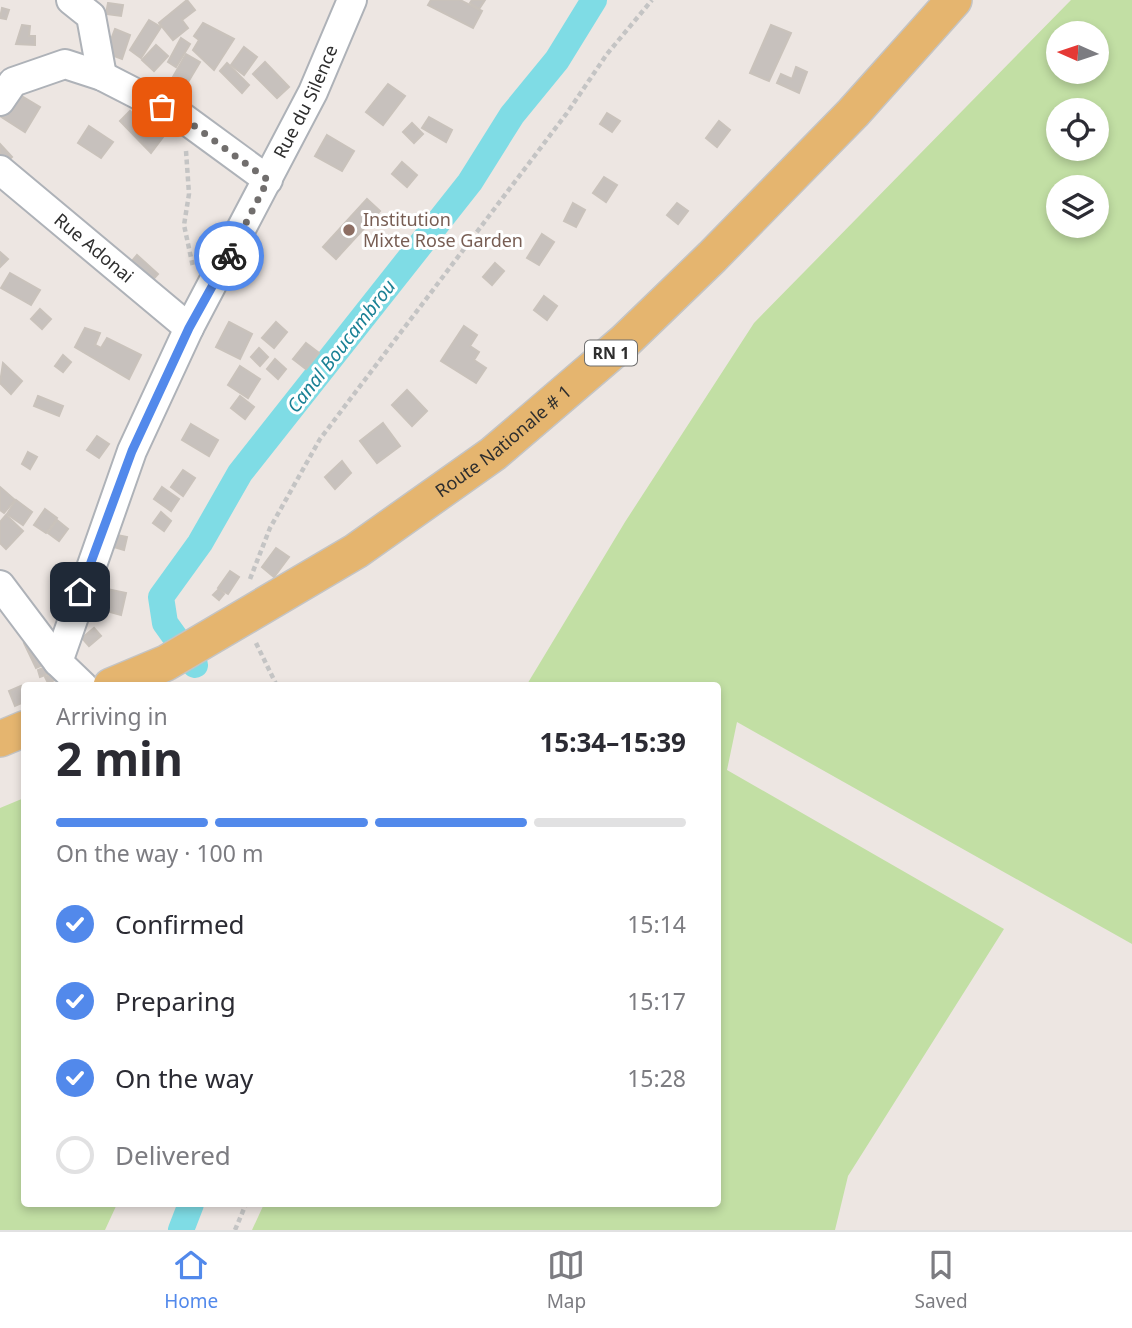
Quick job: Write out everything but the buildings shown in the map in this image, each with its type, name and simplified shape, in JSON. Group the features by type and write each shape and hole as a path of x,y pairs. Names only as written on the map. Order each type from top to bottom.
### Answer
{"main road":[{"name":"Route Nationale # 1","path":"121,682 166,663 242,615 356,551 493,454 625,341 712,257 853,113 954,0"},
{"path":"0,738 21,730"}],"street":[{"path":"71,0 91,16 102,76"},
{"name":"Rue du Silence","path":"58,662 132,451 196,317 313,92 352,0"},
{"path":"0,101 13,82 65,64 102,76 182,117 268,180"},
{"name":"Rue Adonai","path":"0,170 196,317"},
{"path":"0,585 58,662 79,682"}],"path":[{"path":"275,682 242,615 245,593 270,528 320,439 567,113 607,54 652,0"},
{"path":"182,117 188,194 184,225 196,317"},
{"path":"235,1230 245,1207"}],"green space":[{"path":"1071,0 1132,0 1132,944 737,722 727,770 1004,929 848,1176 835,1230 252,1230 263,1207 721,1207 721,682 528,682 625,522 754,323 1046,25 1046,84 1110,84 1110,21 1050,21"},
{"path":"21,799 21,1207 116,1207 105,1230 0,1230 0,808"}],"waterway":[{"name":"Canal Boucambrou","path":"195,665 165,623 161,597 200,543 240,473 470,182 512,115 557,60 594,0"},
{"name":"Canal Boucambrou","path":"181,1230 190,1207"}],"way so far":[{"path":"162,107 182,117 268,180 229,256"}],"place":[{"name":"Institution Mixte Rose Garden","path":"349,230"}],"route":[{"path":"80,592 132,451 189,328 229,256"}]}
